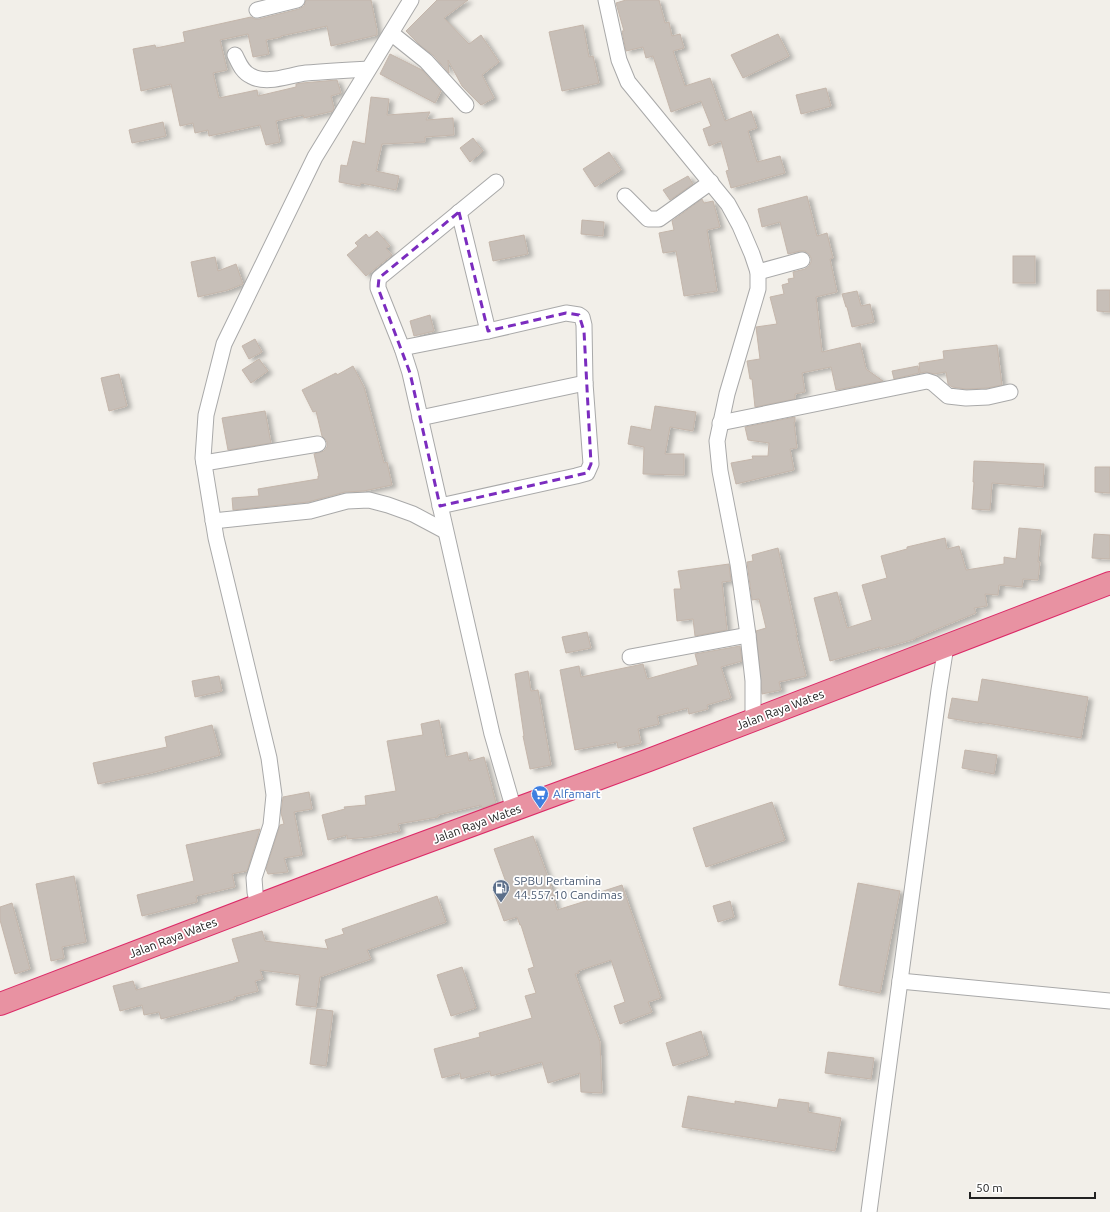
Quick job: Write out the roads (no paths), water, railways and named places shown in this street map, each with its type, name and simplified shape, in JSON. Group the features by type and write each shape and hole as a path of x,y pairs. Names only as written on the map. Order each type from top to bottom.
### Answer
{"highway":[{"name":"Jalan Raya Wates","path":"0,1004 369,863 753,720 1110,583"}],"street":[{"path":"257,10 297,0"},
{"path":"258,906 254,878 271,825 274,795 268,758 216,538 203,458 206,415 224,344 315,158 410,0"},
{"path":"606,0 619,60 628,82 728,204 740,226 758,272 758,289 720,423 717,441 720,471 738,564 748,635 753,681 753,720"},
{"path":"391,32 426,61 466,105"},
{"path":"235,55 243,70 252,77 263,80 305,73 368,69"},
{"path":"496,182 379,278 378,288 402,348 410,374 492,734 514,810"},
{"path":"625,196 648,218 658,219 711,182"},
{"path":"459,212 488,331"},
{"path":"758,272 802,260"},
{"path":"402,348 488,331 566,313 579,315 582,317 584,325 585,383 591,459 591,464 587,472 576,476 440,506"},
{"path":"720,423 927,381 933,383 948,396 988,398 1010,392"},
{"path":"420,418 585,383"},
{"path":"204,463 318,444"},
{"path":"213,521 310,511 347,501 369,500 413,514 445,531"},
{"path":"630,657 748,635"},
{"path":"869,1212 946,646"},
{"path":"900,981 1110,1001"}],"place":[{"name":"Alfamart","path":"540,809"},
{"name":"SPBU Pertamina 44.557.10 Candimas","path":"501,903"}]}
